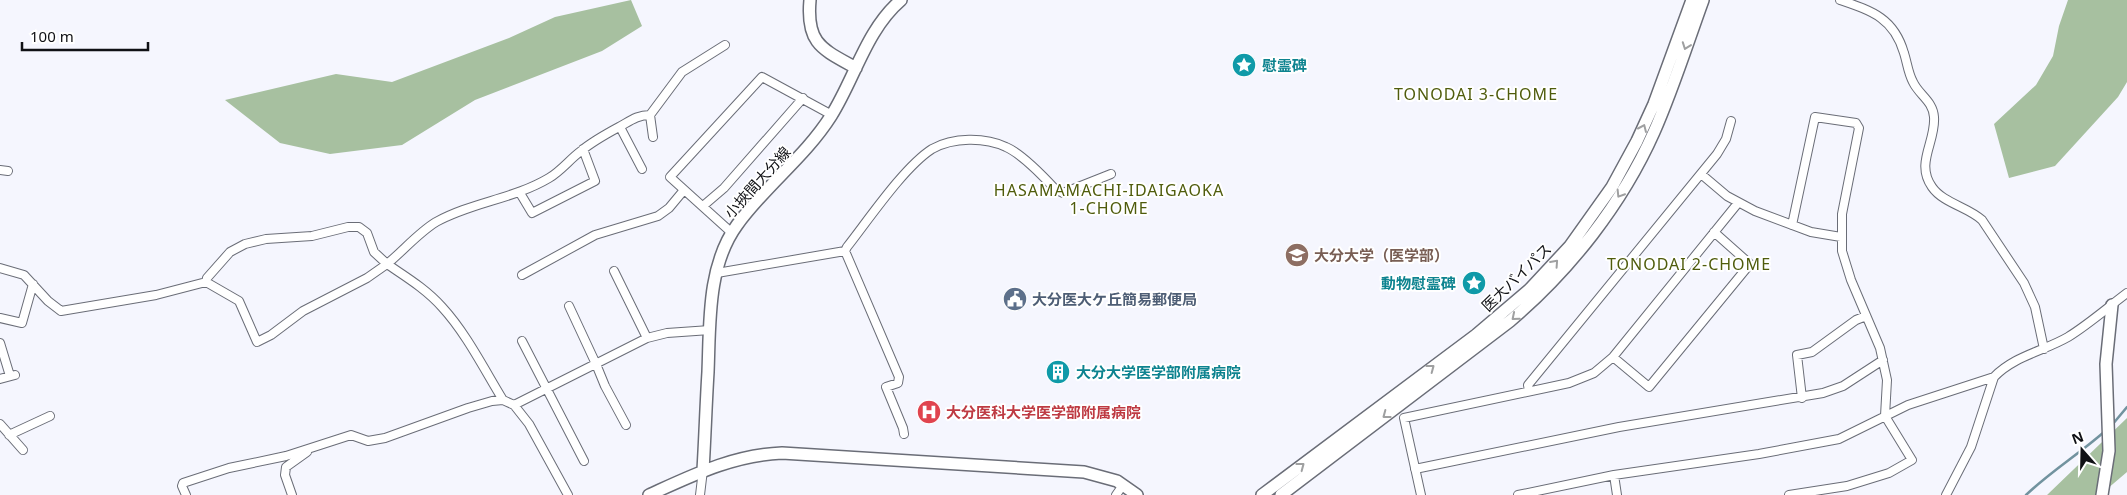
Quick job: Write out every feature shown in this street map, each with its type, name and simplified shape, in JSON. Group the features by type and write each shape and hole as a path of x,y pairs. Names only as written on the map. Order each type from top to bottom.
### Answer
{"main road":[{"path":"810,0 808,19 814,37 824,50 856,68"},
{"name":"小挾間大分線","path":"703,470 710,330 717,273 723,251 732,233 746,214 810,144 832,115 878,26 901,0"},
{"name":"医大バイパス","path":"1262,495 1476,335 1524,295 1564,253 1596,211 1630,155 1654,104 1692,0"},
{"name":"医大バイパス","path":"1280,495 1510,321 1537,297 1570,263 1606,217 1644,153 1660,118 1703,0"},
{"path":"2102,495 2109,451 2106,364 2112,305"},
{"path":"649,495 703,470 742,457 773,454 1084,472 1108,478 1123,485 1137,495"}],"street":[{"path":"1840,0 1877,14 1896,32 1912,81 1925,97 1934,115 1934,127 1924,164 1930,182 1942,196 1975,214 1982,220 2024,283 2035,307 2044,349"},
{"path":"0,268 19,272 48,301 61,311 156,295 206,282 239,301 257,342 271,335 303,311 367,278 387,264 437,222 494,200 520,193 550,178 606,132 620,127 632,118 650,114 682,72 726,45"},
{"path":"732,233 670,177 762,77 832,115"},
{"path":"703,206 724,188 803,98"},
{"path":"650,114 653,137"},
{"path":"1788,495 1847,486 1889,473 1912,460 1885,416 1887,380 1880,348 1846,266 1841,237 1842,214 1860,128 1856,123 1814,117 1792,225"},
{"path":"1528,391 1528,385 1701,174 1726,139 1731,122"},
{"path":"620,127 642,169"},
{"path":"904,434 886,387 898,383 899,377 845,251 847,246 921,157 942,144 954,141 982,140 1007,147 1055,189 1063,193 1112,174"},
{"path":"520,193 532,213 595,181 583,149"},
{"path":"1701,174 1738,203 1818,234 1841,237"},
{"path":"522,274 595,235 658,216 669,208 684,190"},
{"path":"1421,495 1404,418 1585,378 1594,373 1613,357 1738,203"},
{"path":"206,282 207,278 230,252 245,244 266,239 312,236 348,227 358,227 367,234 374,252 387,264 420,286 442,306 503,400"},
{"path":"1613,357 1649,387 1750,264 1714,232"},
{"path":"717,273 845,251"},
{"path":"614,271 647,338"},
{"path":"0,318 22,322 33,284"},
{"path":"1946,495 1971,447 1994,377 2002,368 2044,349 2089,324 2127,293"},
{"path":"569,306 605,386 626,425"},
{"path":"1802,398 1797,355 1812,352 1856,320 1866,316"},
{"path":"514,405 647,338 667,333 710,330"},
{"path":"522,341 584,461"},
{"path":"0,343 13,376 0,379"},
{"path":"1415,469 1619,427 1802,398 1843,386 1882,360"},
{"path":"1518,495 1614,475 1758,454 1839,439 1908,405 1994,377"},
{"path":"186,495 182,486 184,483 229,468 312,449 351,435 368,441 385,438 468,408 503,400 514,405 530,424 568,495"},
{"path":"9,435 50,416"},
{"path":"0,424 22,450"},
{"path":"292,495 284,476 286,467 312,449"},
{"path":"700,495 703,470"},
{"path":"1614,475 1617,495"},
{"path":"1116,495 1123,485"}],"green space":[{"path":"631,0 642,26 602,51 475,100 402,145 330,154 280,143 225,100 336,74 392,82 509,38 555,17"},
{"path":"2068,0 2127,0 2127,82 2118,97 2055,166 2009,178 1994,124 2036,85 2053,56 2059,26"},
{"path":"2127,418 2127,472 2100,495 2047,495"}],"waterway":[{"path":"2112,425 2127,407"},
{"path":"2026,495 2104,432"}],"place":[{"name":"慰霊碑","path":"1244,65"},
{"name":"大分大学（医学部）","path":"1297,255"},
{"name":"動物慰霊碑","path":"1474,283"},
{"name":"大分医大ケ丘簡易郵便局","path":"1015,299"},
{"name":"大分大学医学部附属病院","path":"1058,372"},
{"name":"大分医科大学医学部附属病院","path":"929,412"}],"district":[{"name":"TONODAI 3-CHOME","path":"1476,94"},
{"name":"HASAMAMACHI-IDAIGAOKA 1-CHOME","path":"1109,199"},
{"name":"TONODAI 2-CHOME","path":"1689,264"}]}
